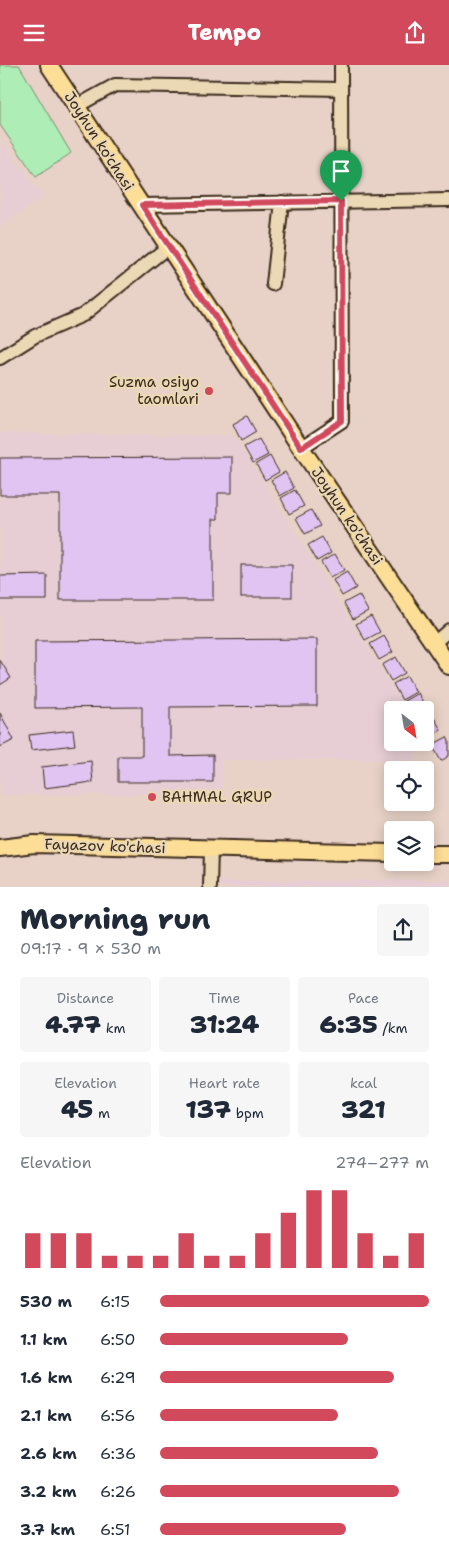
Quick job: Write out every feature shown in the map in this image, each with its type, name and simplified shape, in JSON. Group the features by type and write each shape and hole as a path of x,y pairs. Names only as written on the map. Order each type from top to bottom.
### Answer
{"main road":[{"name":"Joyhun ko'chasi","path":"49,65 301,448 449,666"},
{"name":"Fayazov ko'chasi","path":"0,848 34,844 384,853"},
{"path":"434,854 449,854"}],"street":[{"path":"301,448 342,421 341,65"},
{"path":"77,106 115,85 341,89"},
{"path":"142,205 449,200"},
{"path":"273,284 282,202"},
{"path":"0,358 36,336 83,315 169,246"},
{"path":"434,643 449,630"},
{"path":"210,887 211,849"}],"shaded area":[{"path":"0,139 42,197 0,227"},
{"path":"0,433 234,436 401,701 384,701 384,751 417,751 418,760 222,760 222,795 0,795"},
{"path":"449,880 448,887 213,887 213,881"}],"green space":[{"path":"0,65 19,65 71,153 36,177 0,125"}],"building":[{"path":"247,416 256,432 241,441 233,424"},
{"path":"259,439 268,455 253,463 244,447"},
{"path":"270,456 279,472 265,480 256,464"},
{"path":"232,457 232,493 218,493 218,519 213,519 213,600 60,600 60,495 0,495 0,458"},
{"path":"285,472 294,488 280,496 271,480"},
{"path":"295,490 304,506 289,514 281,498"},
{"path":"311,510 320,526 305,534 296,518"},
{"path":"322,537 331,553 317,561 308,545"},
{"path":"335,554 344,570 330,578 321,562"},
{"path":"241,565 292,565 292,597 241,597"},
{"path":"347,572 356,588 342,596 333,580"},
{"path":"47,575 47,600 0,600 0,576"},
{"path":"359,595 368,611 353,619 344,603"},
{"path":"371,616 380,632 365,640 356,624"},
{"path":"384,636 393,652 379,660 370,644"},
{"path":"317,639 317,706 170,707 170,756 213,755 213,782 118,782 118,756 142,756 142,707 35,708 35,641"},
{"path":"396,657 405,673 391,681 382,665"},
{"path":"0,660 11,678 0,685"},
{"path":"407,676 416,692 402,700 393,684"},
{"path":"418,693 422,701 404,701"},
{"path":"0,713 14,740 0,747"},
{"path":"434,718 441,730 434,734"},
{"path":"73,730 75,745 31,750 29,735"},
{"path":"447,737 449,741 449,756 441,761 434,749 434,744"},
{"path":"91,761 93,782 44,788 42,767"}],"place":[{"name":"Suzma osiyo taomlari","path":"209,391"},
{"name":"BAHMAL GRUP","path":"152,797"}],"route":[{"path":"341,201 342,421 301,448 142,205 341,201"}]}
